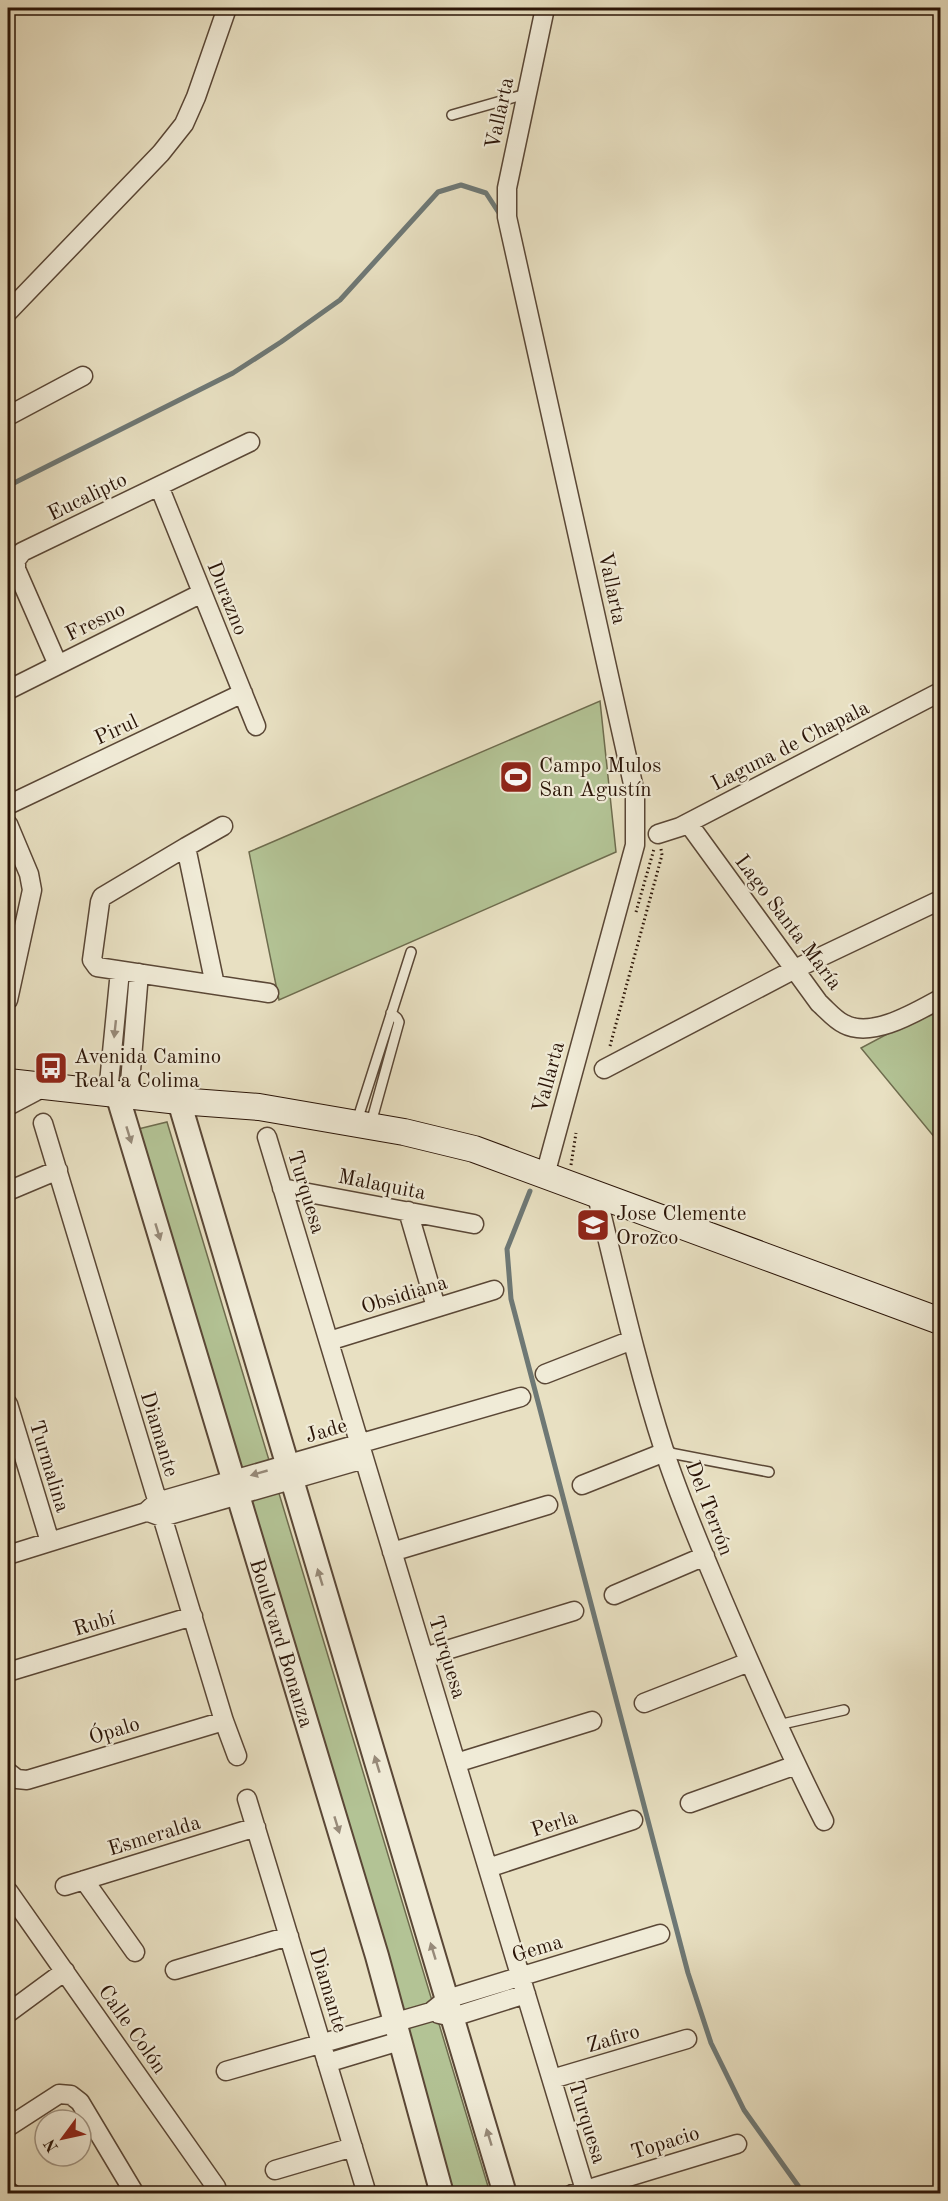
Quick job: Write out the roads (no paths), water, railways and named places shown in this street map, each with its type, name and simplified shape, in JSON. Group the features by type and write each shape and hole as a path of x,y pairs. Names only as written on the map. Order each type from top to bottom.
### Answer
{"main road":[{"path":"8,1082 179,1101 259,1107 404,1132 474,1149 940,1320"}],"street":[{"path":"8,312 160,153 184,124 196,97 227,8"},
{"name":"Vallarta","path":"545,8 507,188 507,217 635,793 635,844 545,1175"},
{"path":"8,416 83,376"},
{"name":"Eucalipto","path":"58,665 16,569 16,560 22,552 250,442"},
{"name":"Durazno","path":"159,486 256,726"},
{"name":"Fresno","path":"8,690 202,593"},
{"name":"Pirul","path":"8,805 243,693"},
{"name":"Laguna de Chapala","path":"658,834 666,833 688,822 940,693"},
{"name":"Lago Santa María","path":"688,822 819,1004 845,1025 869,1029 901,1020 940,999"},
{"path":"8,824 29,874 32,890 8,1000"},
{"path":"223,826 106,895 100,902 92,960 97,967 268,993"},
{"path":"186,847 215,985"},
{"path":"604,1069 795,969 936,902"},
{"path":"118,1094 120,971"},
{"path":"118,1094 139,973"},
{"path":"8,1106 44,1087"},
{"name":"Boulevard Bonanza","path":"118,1094 377,1956 442,2193"},
{"path":"179,1101 444,2009 505,2193"},
{"name":"Diamante","path":"44,1123 155,1510 237,1756"},
{"name":"Turquesa","path":"267,1137 552,2079 579,2192"},
{"path":"8,1191 58,1170"},
{"name":"Malaquita","path":"282,1188 474,1224"},
{"name":"Del Terrón","path":"597,1196 632,1340 665,1452 705,1556 750,1662 824,1821"},
{"path":"408,1211 436,1307"},
{"name":"Obsidiana","path":"328,1341 494,1290"},
{"path":"545,1374 632,1340"},
{"name":"Jade","path":"8,1555 362,1451 521,1397"},
{"name":"Turmalina","path":"8,1404 50,1542"},
{"path":"582,1485 665,1452"},
{"path":"392,1551 549,1505"},
{"path":"614,1595 705,1556"},
{"path":"424,1657 574,1611"},
{"name":"Rubí","path":"8,1672 192,1616"},
{"path":"644,1702 750,1662"},
{"name":"Ópalo","path":"12,1775 27,1780 224,1721"},
{"path":"456,1763 592,1721"},
{"path":"690,1803 796,1765"},
{"name":"Diamante","path":"247,1799 367,2193"},
{"name":"Perla","path":"488,1868 633,1820"},
{"name":"Esmeralda","path":"65,1886 256,1827"},
{"path":"84,1880 135,1952"},
{"name":"Calle Colón","path":"8,1891 66,1971 212,2191"},
{"name":"Gema","path":"327,2063 521,1976 660,1934"},
{"path":"175,1970 289,1936"},
{"path":"8,2013 66,1971"},
{"name":"Gema","path":"444,2009 526,1994"},
{"name":"Gema","path":"226,2071 321,2042 397,2031"},
{"name":"Zafiro","path":"552,2079 687,2039"},
{"path":"8,2127 59,2094 70,2094 80,2102 135,2193"},
{"name":"Topacio","path":"579,2192 737,2144"},
{"path":"275,2170 353,2146"},
{"path":"8,2191 12,2193"}],"lane":[{"path":"452,116 526,94"},
{"path":"363,1125 378,1054 411,952"},
{"path":"363,1125 390,1059 399,1022 398,1018 391,1013"},
{"path":"378,1054 390,1059"},
{"path":"665,1452 769,1472"},
{"path":"778,1725 844,1710"}],"waterway":[{"path":"8,486 233,373 281,342 340,300 438,192 461,185 486,193 501,216"},
{"path":"530,1191 507,1249 511,1299 688,1973 711,2043 744,2110 804,2194"}],"place":[{"name":"Campo Mulos San Agustín","path":"516,777"},
{"name":"Avenida Camino Real a Colima","path":"51,1068"},
{"name":"Jose Clemente Orozco","path":"593,1225"}]}
